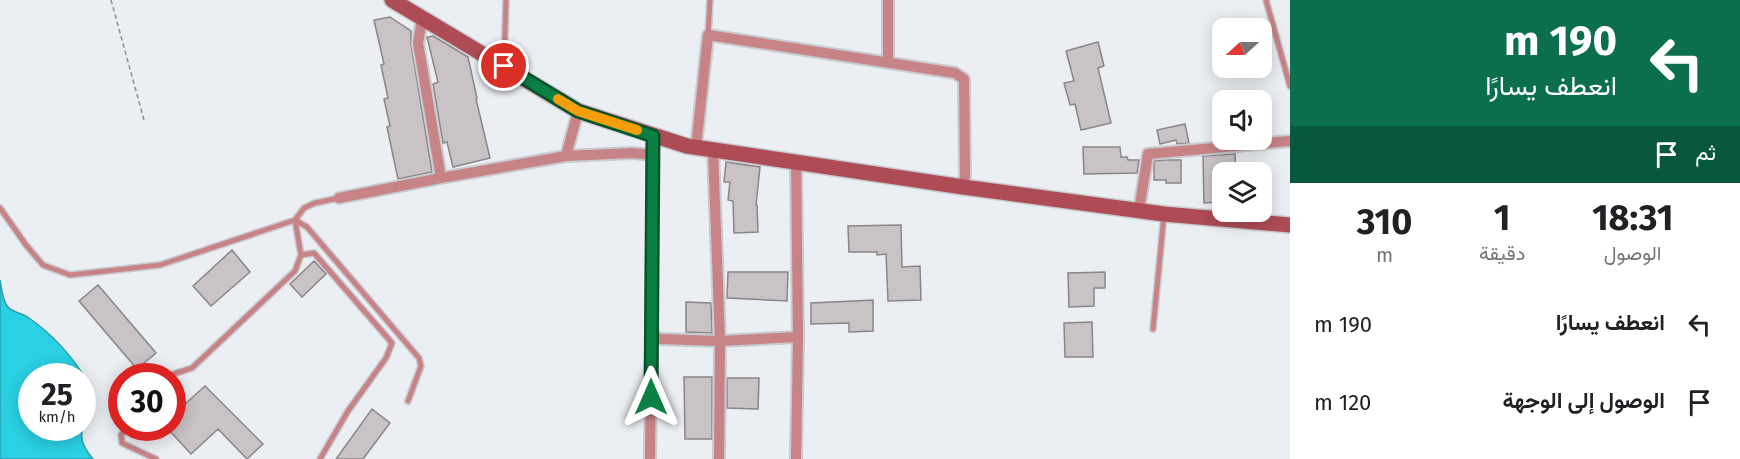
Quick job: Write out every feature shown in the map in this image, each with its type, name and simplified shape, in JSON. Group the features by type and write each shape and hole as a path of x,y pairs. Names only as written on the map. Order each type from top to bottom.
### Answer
{"main road":[{"path":"392,0 578,111 653,136 696,147 963,187 1164,213 1290,225"}],"street":[{"path":"888,0 888,63"},
{"path":"422,19 418,43 441,178"},
{"path":"696,147 708,35 954,73 964,79 965,176 963,187"},
{"path":"566,156 578,111"},
{"path":"650,459 653,136"},
{"path":"1139,210 1148,154 1290,141"},
{"path":"713,150 720,341 719,459"},
{"path":"339,198 566,156 653,154"},
{"path":"796,161 798,337 796,459"},
{"path":"651,334 660,339 720,341 798,337"}],"lane":[{"path":"504,66 506,0"},
{"path":"708,35 710,0"},
{"path":"1266,0 1290,86"},
{"path":"0,208 43,265 70,274 160,265 295,220 304,208 339,198"},
{"path":"1153,329 1164,213"},
{"path":"186,370 192,368 295,271 301,255 295,220"},
{"path":"295,220 307,227 419,358 421,366 408,401"},
{"path":"301,255 314,253 392,343 386,358 348,411 320,459"},
{"path":"122,441 156,459"}],"path":[{"path":"111,0 144,120"}],"water":[{"path":"0,280 3,298 8,307 29,318 46,331 75,363 18,363 18,441 82,441 93,459 0,459"}],"building":[{"path":"390,17 411,31 411,44 432,172 398,179 387,127 390,126 384,99 388,98 381,65 384,64 374,20"},
{"path":"433,36 468,57 490,158 453,167 447,142 443,143 433,84 438,82 427,37"},
{"path":"1098,42 1104,66 1098,68 1111,123 1081,130 1075,104 1070,105 1064,83 1074,81 1066,51"},
{"path":"1185,124 1189,143 1177,144 1176,140 1160,144 1157,130"},
{"path":"1083,147 1120,147 1121,157 1127,157 1128,160 1139,160 1137,173 1084,174"},
{"path":"1235,154 1235,162 1212,162 1212,202 1204,203 1203,156"},
{"path":"1181,160 1181,183 1154,180 1154,161"},
{"path":"726,162 760,167 756,205 758,232 734,233 733,201 728,200 730,182 724,182"},
{"path":"901,225 902,267 920,266 921,300 888,301 886,254 849,252 848,226"},
{"path":"232,250 250,272 211,306 193,286"},
{"path":"314,261 326,274 302,297 290,284"},
{"path":"728,272 788,272 787,301 727,298"},
{"path":"1105,272 1105,288 1094,288 1094,306 1069,307 1068,273"},
{"path":"98,285 156,353 144,363 132,363 79,301"},
{"path":"873,300 873,331 849,332 849,323 811,324 811,303"},
{"path":"686,302 711,303 712,333 686,332"},
{"path":"1092,322 1093,357 1065,357 1064,323"},
{"path":"684,377 712,377 712,439 685,439"},
{"path":"727,378 759,378 758,409 727,408"},
{"path":"205,386 263,444 247,459 218,429 191,454 179,441 186,441 186,403"},
{"path":"372,409 390,423 363,459 336,459"}],"slow traffic":[{"path":"558,99 578,111 637,130"}],"route":[{"path":"504,66 578,111 653,136 651,397"}]}
